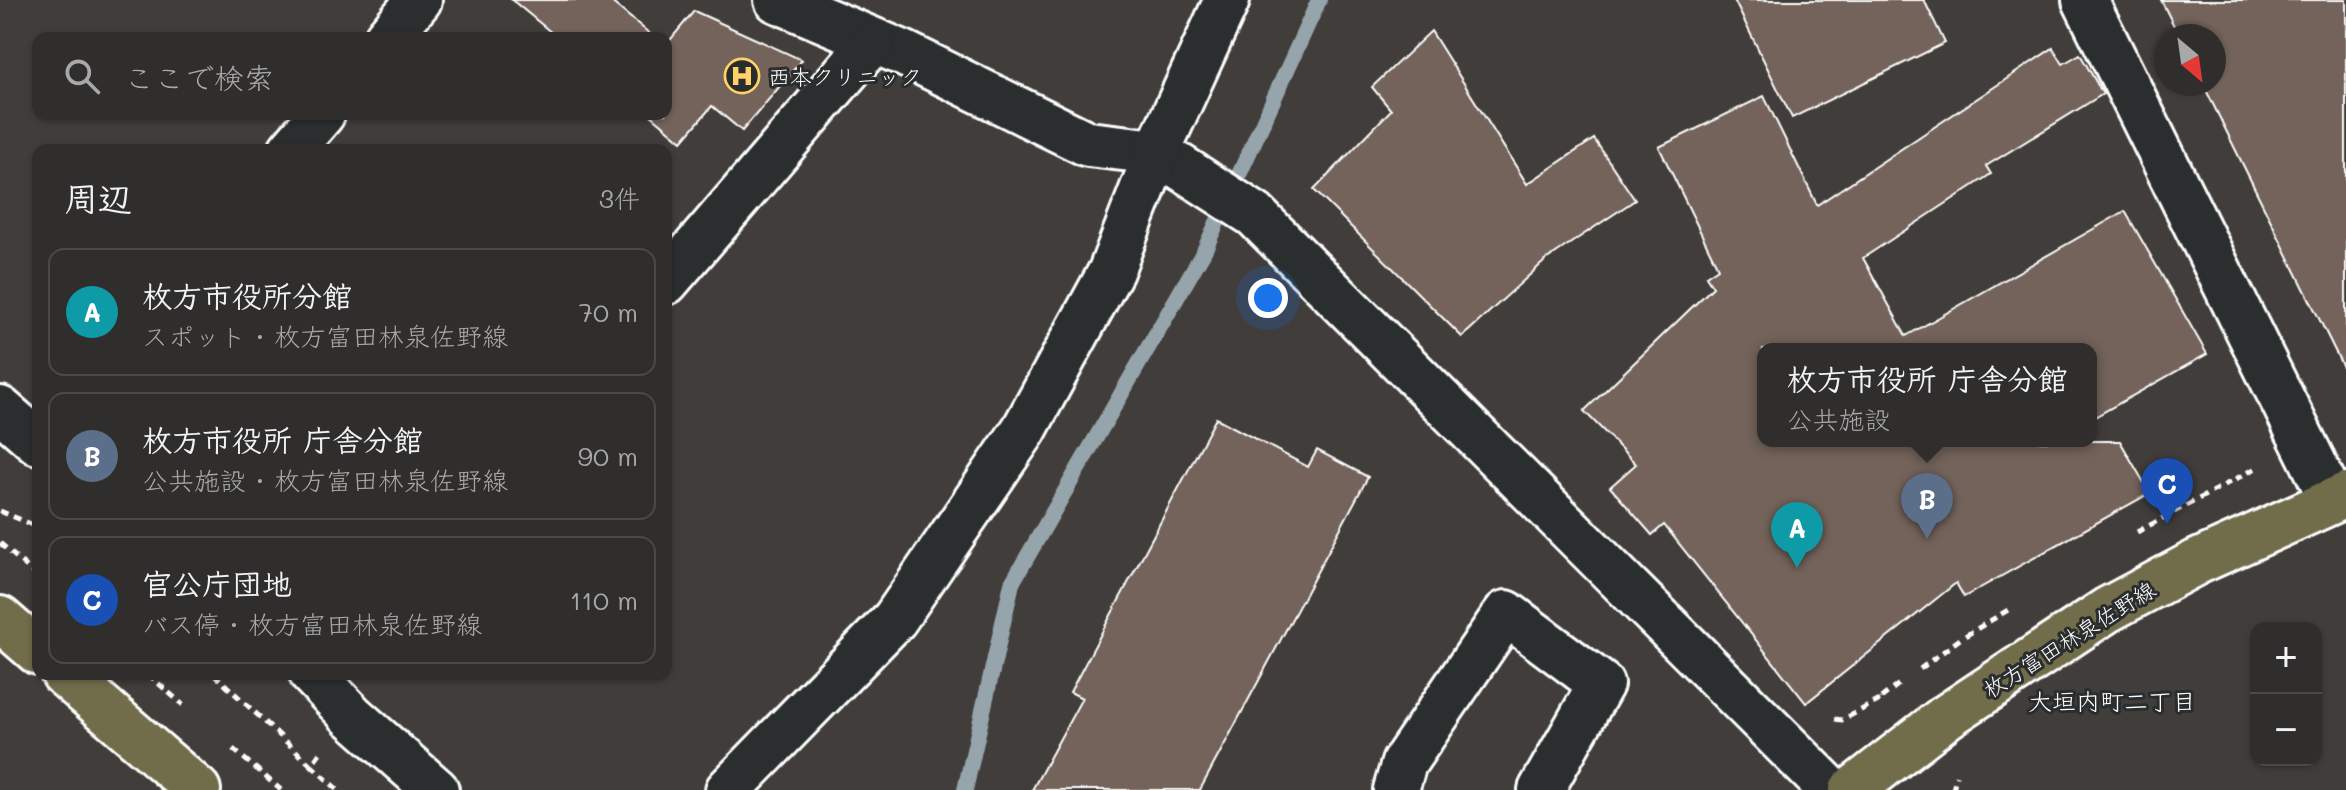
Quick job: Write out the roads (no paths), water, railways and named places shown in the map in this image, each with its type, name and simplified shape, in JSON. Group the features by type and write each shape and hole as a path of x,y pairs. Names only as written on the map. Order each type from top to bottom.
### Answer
{"main road":[{"name":"枚方富田林泉佐野線","path":"1852,790 1946,717 2107,610 2197,562 2339,497"},
{"path":"0,619 32,647"},
{"path":"71,680 198,790"}],"street":[{"path":"392,32 419,0"},
{"path":"777,0 873,41 1088,144 1157,152 1255,215 1831,790"},
{"path":"728,790 895,619 1024,430 1111,271 1157,152 1227,0"},
{"path":"2085,0 2339,497"},
{"path":"672,275 873,41"},
{"path":"296,144 317,120"},
{"path":"0,409 32,437"},
{"path":"1396,790 1404,763 1506,613 1601,684 1541,790"},
{"path":"320,680 352,716 436,790"}],"waterway":[{"path":"965,790 1012,583 1204,251 1319,0"}],"place":[{"name":"西本クリニック","path":"742,76"},
{"name":"官公庁団地","path":"2167,524"},
{"name":"枚方市役所 庁舎分館","path":"1927,539"},
{"name":"枚方市役所分館","path":"1797,568"}],"district":[{"name":"大垣内町二丁目","path":"2112,700"}]}
